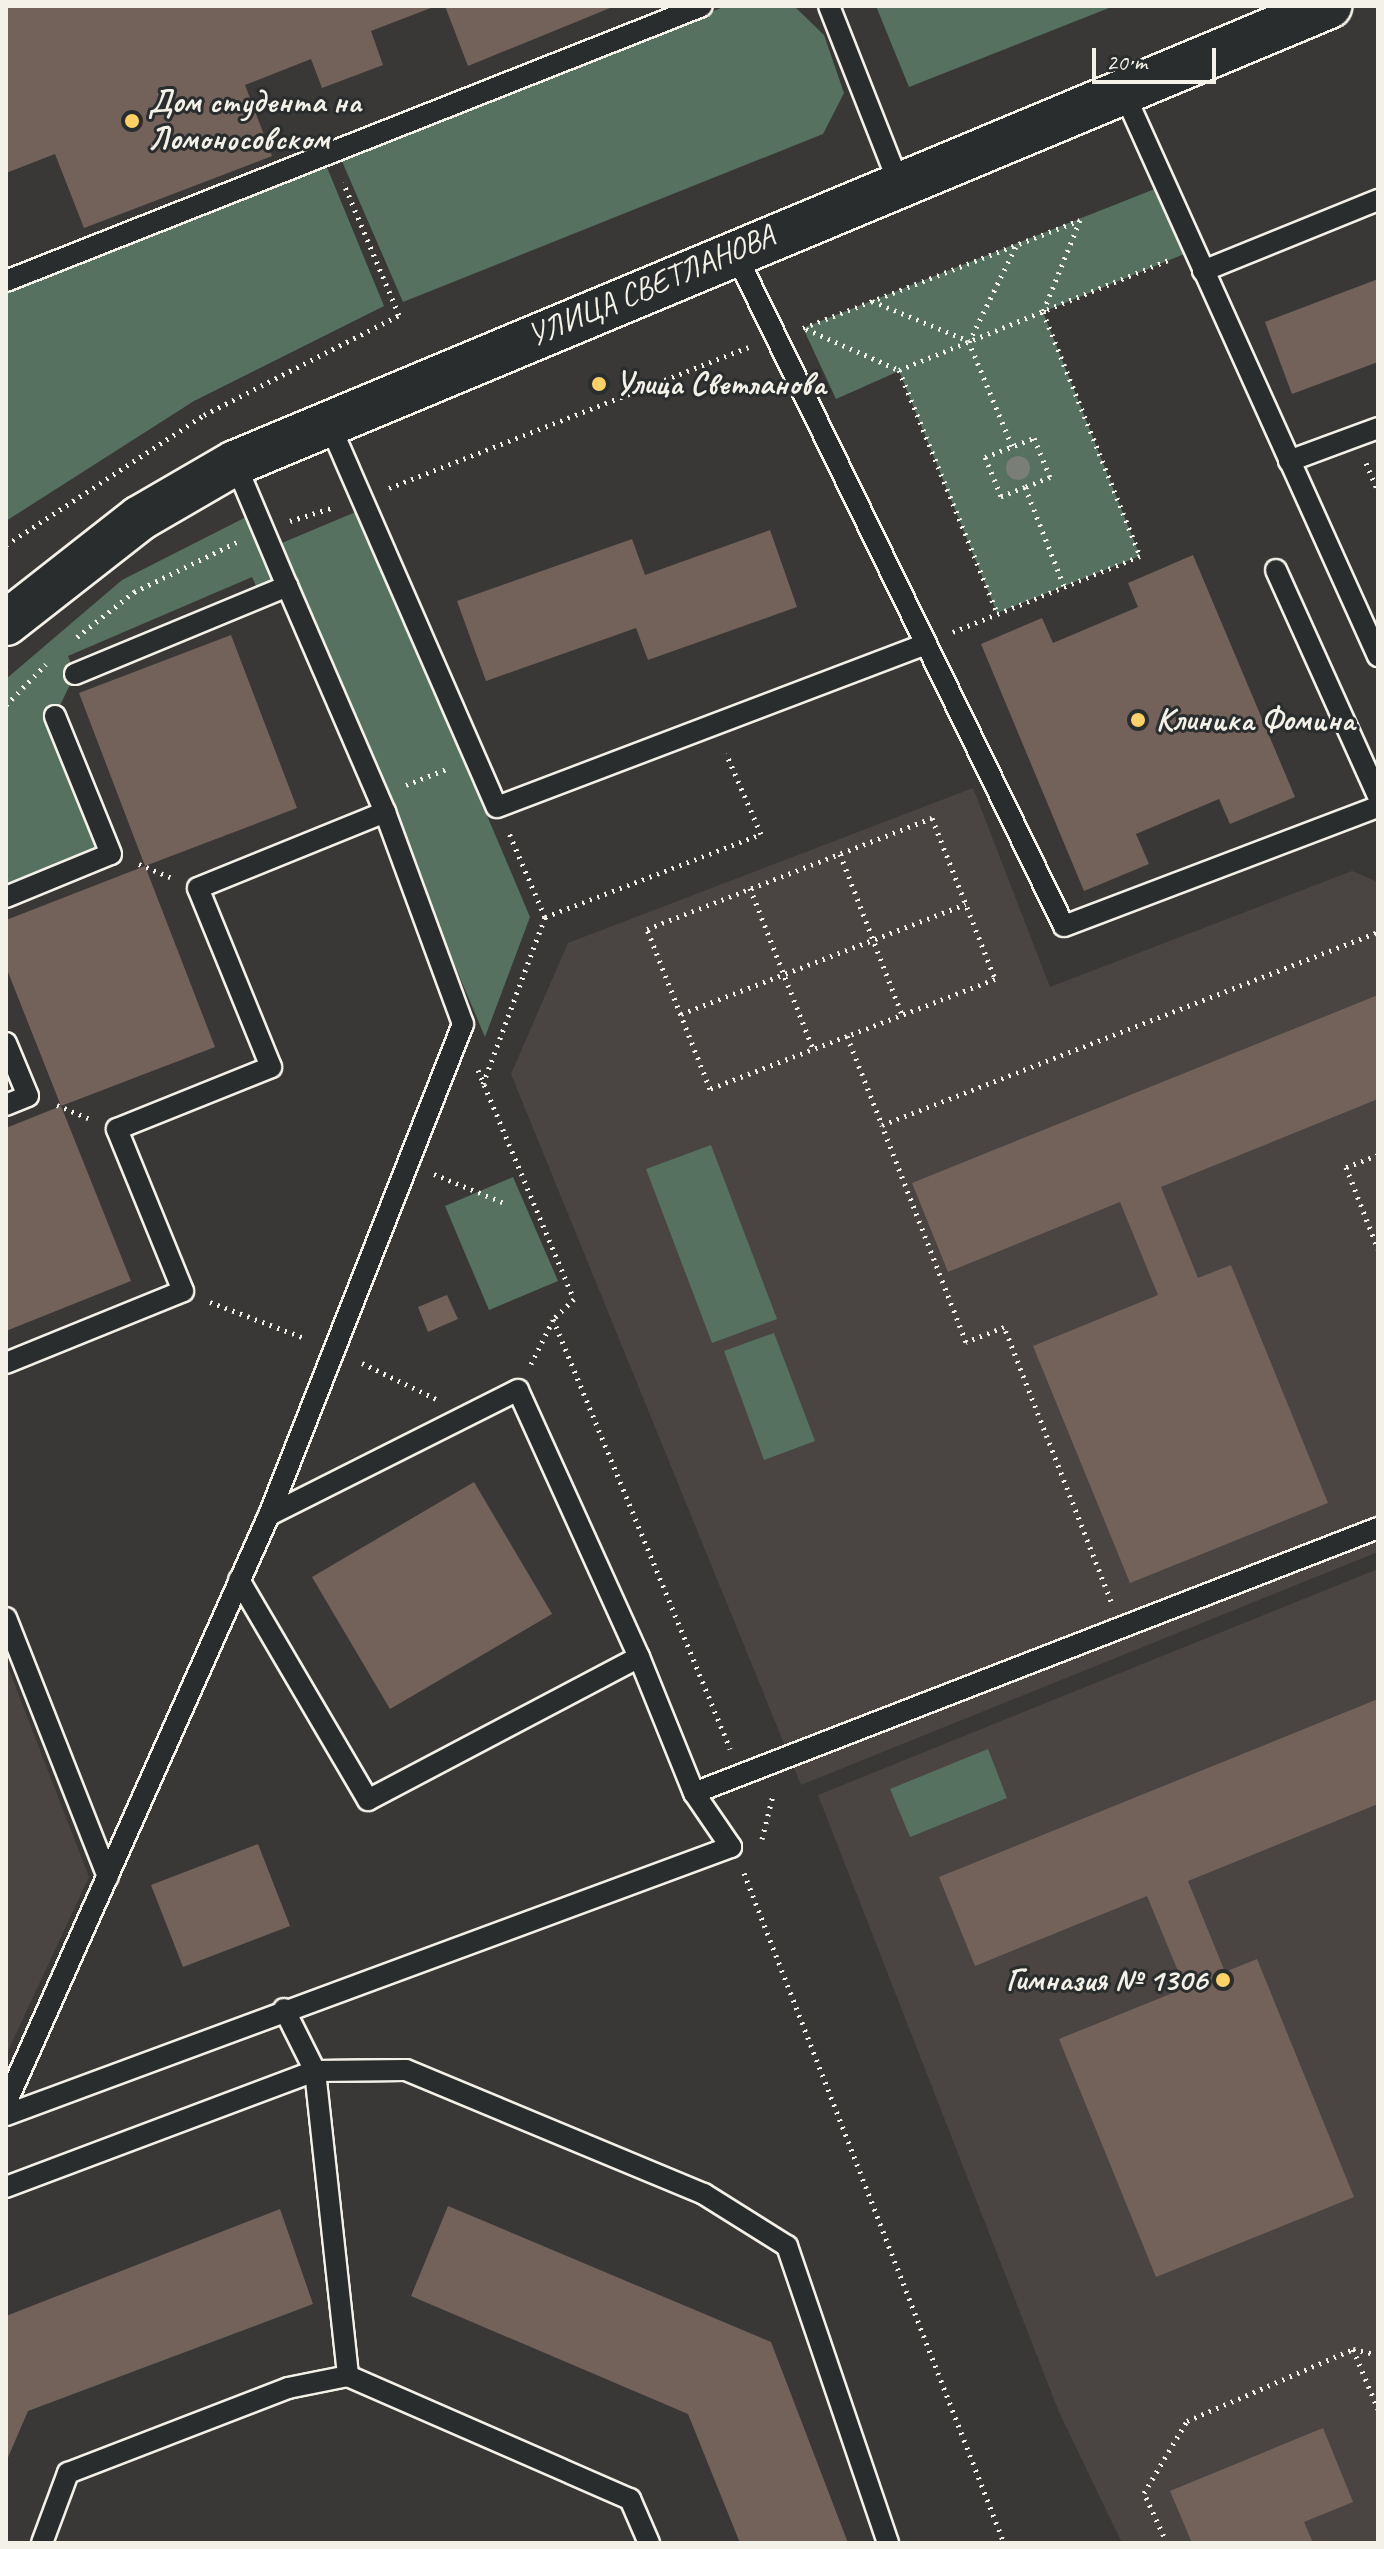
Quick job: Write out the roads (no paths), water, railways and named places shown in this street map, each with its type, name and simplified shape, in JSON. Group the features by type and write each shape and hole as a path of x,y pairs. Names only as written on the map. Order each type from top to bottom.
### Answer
{"street":[{"name":"УЛИЦА СВЕТЛАНОВА","path":"6,623 140,518 235,463 734,251 1329,6"}],"lane":[{"path":"6,281 702,6"},
{"path":"829,6 899,184"},
{"path":"1123,91 1378,656"},
{"path":"1203,271 1378,200"},
{"path":"734,251 1064,926 1378,807"},
{"path":"328,421 497,807 926,644"},
{"path":"1289,461 1378,428"},
{"path":"6,2103 269,1515 463,1024 385,812 235,463"},
{"path":"1276,570 1378,796"},
{"path":"75,674 287,586"},
{"path":"6,897 111,854 55,716"},
{"path":"6,1363 183,1291 117,1129 271,1067 198,888 385,812"},
{"path":"6,1043 28,1096 6,1105"},
{"path":"6,2115 284,2009 731,1847 694,1793 639,1657 518,1390 269,1515"},
{"path":"694,1793 1378,1528"},
{"path":"239,1580 368,1800 639,1657"},
{"path":"6,1618 108,1877"},
{"path":"284,2009 315,2071 348,2376"},
{"path":"6,2187 315,2071 406,2070 704,2194 787,2246 888,2543"},
{"path":"42,2543 68,2473 288,2388 348,2376 630,2499 649,2543"}],"place":[{"name":"Дом студента на Ломоносовском","path":"132,121"},
{"name":"Улица Светланова","path":"599,384"},
{"name":"Клиника Фомина","path":"1138,720"},
{"name":"Гимназия № 1306","path":"1223,1980"}]}
